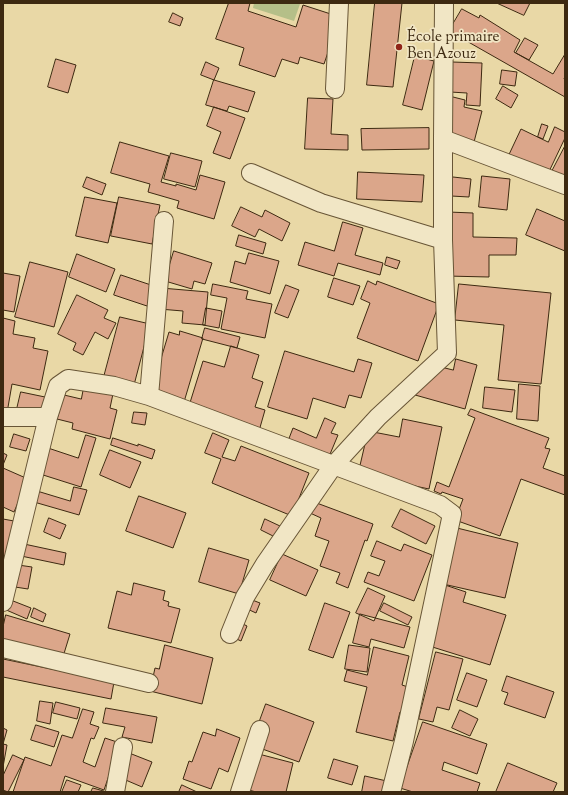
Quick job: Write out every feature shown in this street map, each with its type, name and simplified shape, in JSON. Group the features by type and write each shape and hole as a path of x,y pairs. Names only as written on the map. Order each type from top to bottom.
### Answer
{"street":[{"path":"335,89 339,3"},
{"path":"230,634 245,597 253,583 333,466 378,417 447,353 443,240 444,3"},
{"path":"443,139 565,185"},
{"path":"251,173 320,203 443,240"},
{"path":"149,396 164,221"},
{"path":"3,602 48,417 58,386 68,379 114,386 149,396 440,505 452,514 404,740 391,792"},
{"path":"3,417 48,417"},
{"path":"3,648 149,683"},
{"path":"240,792 260,730"},
{"path":"115,792 123,747"}],"green space":[{"path":"254,3 300,4 294,21 253,8"}],"building":[{"path":"229,3 250,3 248,11 296,27 303,5 340,17 324,64 300,57 298,64 282,59 275,77 239,65 244,48 216,39"},
{"path":"375,3 402,3 393,87 367,85"},
{"path":"497,3 530,3 524,15"},
{"path":"462,9 479,18 480,15 520,40 514,52 553,74 565,54 565,97 449,31"},
{"path":"173,13 183,18 180,26 169,22"},
{"path":"525,38 538,45 529,60 516,53"},
{"path":"415,56 434,61 422,110 403,105"},
{"path":"56,59 76,65 68,93 48,87"},
{"path":"206,62 219,68 214,80 201,75"},
{"path":"452,62 482,63 480,106 466,105 467,93 450,92"},
{"path":"502,70 517,72 515,86 500,84"},
{"path":"214,80 255,92 248,112 229,106 227,111 206,105"},
{"path":"503,86 518,95 511,108 496,99"},
{"path":"453,97 465,100 464,107 482,111 474,142 443,134"},
{"path":"308,98 333,99 331,134 348,135 348,150 305,149"},
{"path":"214,107 245,118 230,159 213,153 221,132 207,126"},
{"path":"542,124 548,126 543,139 538,137"},
{"path":"555,127 565,132 565,138 544,182 505,163 521,129 548,142"},
{"path":"429,128 429,149 362,150 361,129"},
{"path":"120,142 169,156 161,182 176,186 176,184 196,190 200,175 225,182 214,219 177,208 179,201 148,192 150,184 111,173"},
{"path":"565,146 565,190 547,181"},
{"path":"171,153 202,161 195,187 164,179"},
{"path":"358,172 424,175 422,202 357,199"},
{"path":"482,176 510,179 507,210 479,207"},
{"path":"87,177 106,184 102,195 83,187"},
{"path":"453,177 471,179 469,197 451,196"},
{"path":"85,197 117,203 108,243 76,236"},
{"path":"119,197 160,205 152,244 111,236"},
{"path":"241,207 262,217 265,210 290,223 282,241 259,229 255,237 232,226"},
{"path":"537,209 565,221 565,251 526,235"},
{"path":"448,212 473,213 473,237 517,238 516,255 489,255 489,277 446,276"},
{"path":"343,222 363,228 355,255 383,263 380,275 338,263 334,276 298,265 305,242 334,251"},
{"path":"239,235 266,243 263,254 236,246"},
{"path":"174,251 212,263 205,284 194,281 192,289 165,281"},
{"path":"249,253 279,261 270,294 230,282 235,261 245,264"},
{"path":"77,254 115,269 106,292 69,277"},
{"path":"387,257 400,261 397,269 385,265"},
{"path":"30,262 68,272 54,327 15,317"},
{"path":"3,273 20,276 14,312 3,310"},
{"path":"121,275 154,286 147,306 114,295"},
{"path":"334,278 360,286 353,305 328,297"},
{"path":"368,281 376,285 377,281 439,304 418,361 357,338 370,303 361,299"},
{"path":"213,284 248,291 246,299 272,304 265,338 221,329 227,298 211,295"},
{"path":"459,284 551,293 541,384 498,380 504,325 455,320"},
{"path":"286,285 299,290 288,318 275,313"},
{"path":"161,288 208,292 205,325 182,323 183,311 159,309"},
{"path":"77,295 108,310 104,318 116,323 108,339 95,332 83,355 73,350 76,343 58,334"},
{"path":"206,308 222,311 219,328 203,325"},
{"path":"120,317 150,324 134,385 104,377"},
{"path":"3,318 15,321 13,334 35,338 33,348 48,351 40,390 12,384 7,413 3,412"},
{"path":"205,328 240,337 237,348 202,339"},
{"path":"180,331 203,338 184,402 151,392 169,332 179,335"},
{"path":"231,346 259,355 252,378 263,382 255,407 265,410 259,431 188,409 203,361 224,367"},
{"path":"285,351 354,372 358,359 372,363 361,398 349,395 345,408 313,398 307,419 268,407"},
{"path":"456,359 477,365 465,409 408,393 433,365 453,370"},
{"path":"85,382 114,389 110,408 117,410 110,439 72,429 73,423 57,419 64,395 81,399"},
{"path":"519,384 540,386 538,421 517,419"},
{"path":"485,387 515,390 512,412 483,408"},
{"path":"21,392 45,397 41,415 17,409"},
{"path":"471,409 549,438 545,448 550,449 543,468 565,476 565,495 521,479 500,536 455,520 463,499 434,491 437,482 449,487 475,418 468,415"},
{"path":"134,412 147,413 145,425 132,423"},
{"path":"325,418 336,423 331,433 338,435 328,459 288,441 293,428 316,438"},
{"path":"403,419 442,427 429,489 358,474 368,431 399,437"},
{"path":"213,433 229,440 222,457 235,461 241,446 309,473 292,516 212,483 221,459 205,453"},
{"path":"14,434 30,439 26,451 10,447"},
{"path":"86,435 96,438 81,487 40,474 48,448 78,458"},
{"path":"113,438 155,450 152,459 111,445"},
{"path":"110,450 141,462 130,488 100,475"},
{"path":"3,453 7,455 3,465"},
{"path":"3,468 28,479 14,512 3,507"},
{"path":"74,487 87,490 79,515 34,502 37,491 70,501"},
{"path":"139,496 186,513 173,548 126,531"},
{"path":"314,502 373,524 367,541 365,540 348,588 336,583 340,573 320,566 329,541 315,536 321,518 310,513"},
{"path":"401,509 435,526 426,544 392,527"},
{"path":"49,518 66,525 60,539 44,532"},
{"path":"3,519 14,521 3,570"},
{"path":"265,519 280,526 275,537 261,530"},
{"path":"457,528 518,543 505,598 443,584"},
{"path":"377,541 401,551 404,544 432,555 414,601 364,582 368,572 379,576 385,561 371,556"},
{"path":"24,544 66,553 64,565 21,556"},
{"path":"209,548 249,560 239,594 199,582"},
{"path":"282,554 318,570 306,596 270,580"},
{"path":"18,565 32,567 28,589 15,587"},
{"path":"134,583 165,591 163,600 169,602 168,606 180,609 171,643 108,628 117,591 131,595"},
{"path":"442,584 466,592 463,602 506,615 490,665 426,645"},
{"path":"368,588 385,596 374,621 356,613"},
{"path":"247,598 260,603 256,613 243,607"},
{"path":"8,599 31,608 27,619 4,609"},
{"path":"325,603 350,612 333,658 309,650"},
{"path":"384,603 412,617 408,625 380,611"},
{"path":"34,608 46,614 43,622 31,617"},
{"path":"360,614 410,627 404,648 371,639 369,647 353,643"},
{"path":"6,615 70,634 62,660 3,642 3,627"},
{"path":"237,621 247,626 241,641 230,636"},
{"path":"165,645 213,658 202,704 150,691 155,668 159,669"},
{"path":"349,645 370,648 367,672 345,669"},
{"path":"374,647 409,656 402,685 411,688 405,714 400,712 393,741 356,732 367,687 344,681 347,670 367,675"},
{"path":"436,652 463,659 449,710 437,707 433,722 419,719"},
{"path":"3,659 114,682 111,699 3,677"},
{"path":"467,673 487,680 477,707 457,700"},
{"path":"507,676 554,692 545,718 504,704 508,693 502,691"},
{"path":"40,701 53,703 50,724 37,721"},
{"path":"56,702 80,708 77,719 53,713"},
{"path":"266,704 314,722 299,762 251,745"},
{"path":"106,708 157,717 152,743 122,737 125,727 103,723"},
{"path":"83,709 94,712 90,724 99,727 94,739 91,738 83,762 95,767 105,738 120,743 104,790 65,776 60,792 13,792 25,757 51,766 62,735 72,738"},
{"path":"460,710 478,719 470,736 452,728"},
{"path":"423,722 487,744 477,774 444,762 442,770 480,783 477,792 413,792 400,788"},
{"path":"36,725 59,732 54,747 31,740"},
{"path":"3,728 7,730 3,744"},
{"path":"217,729 240,738 228,772 219,768 211,789 183,779 189,761 192,762 203,732 215,736"},
{"path":"3,744 7,745 3,767"},
{"path":"124,751 152,762 142,787 114,775"},
{"path":"251,752 293,763 286,792 256,792 242,788"},
{"path":"13,755 24,760 8,792 3,790 3,776"},
{"path":"334,759 358,766 352,785 328,778"},
{"path":"508,763 557,783 553,792 496,792"},
{"path":"365,776 391,782 388,792 362,792"},
{"path":"67,780 81,785 78,792 62,792"},
{"path":"182,785 197,792 179,792"},
{"path":"93,788 107,792 91,792"}],"place":[{"name":"École primaire Ben Azouz","path":"399,47"}]}
